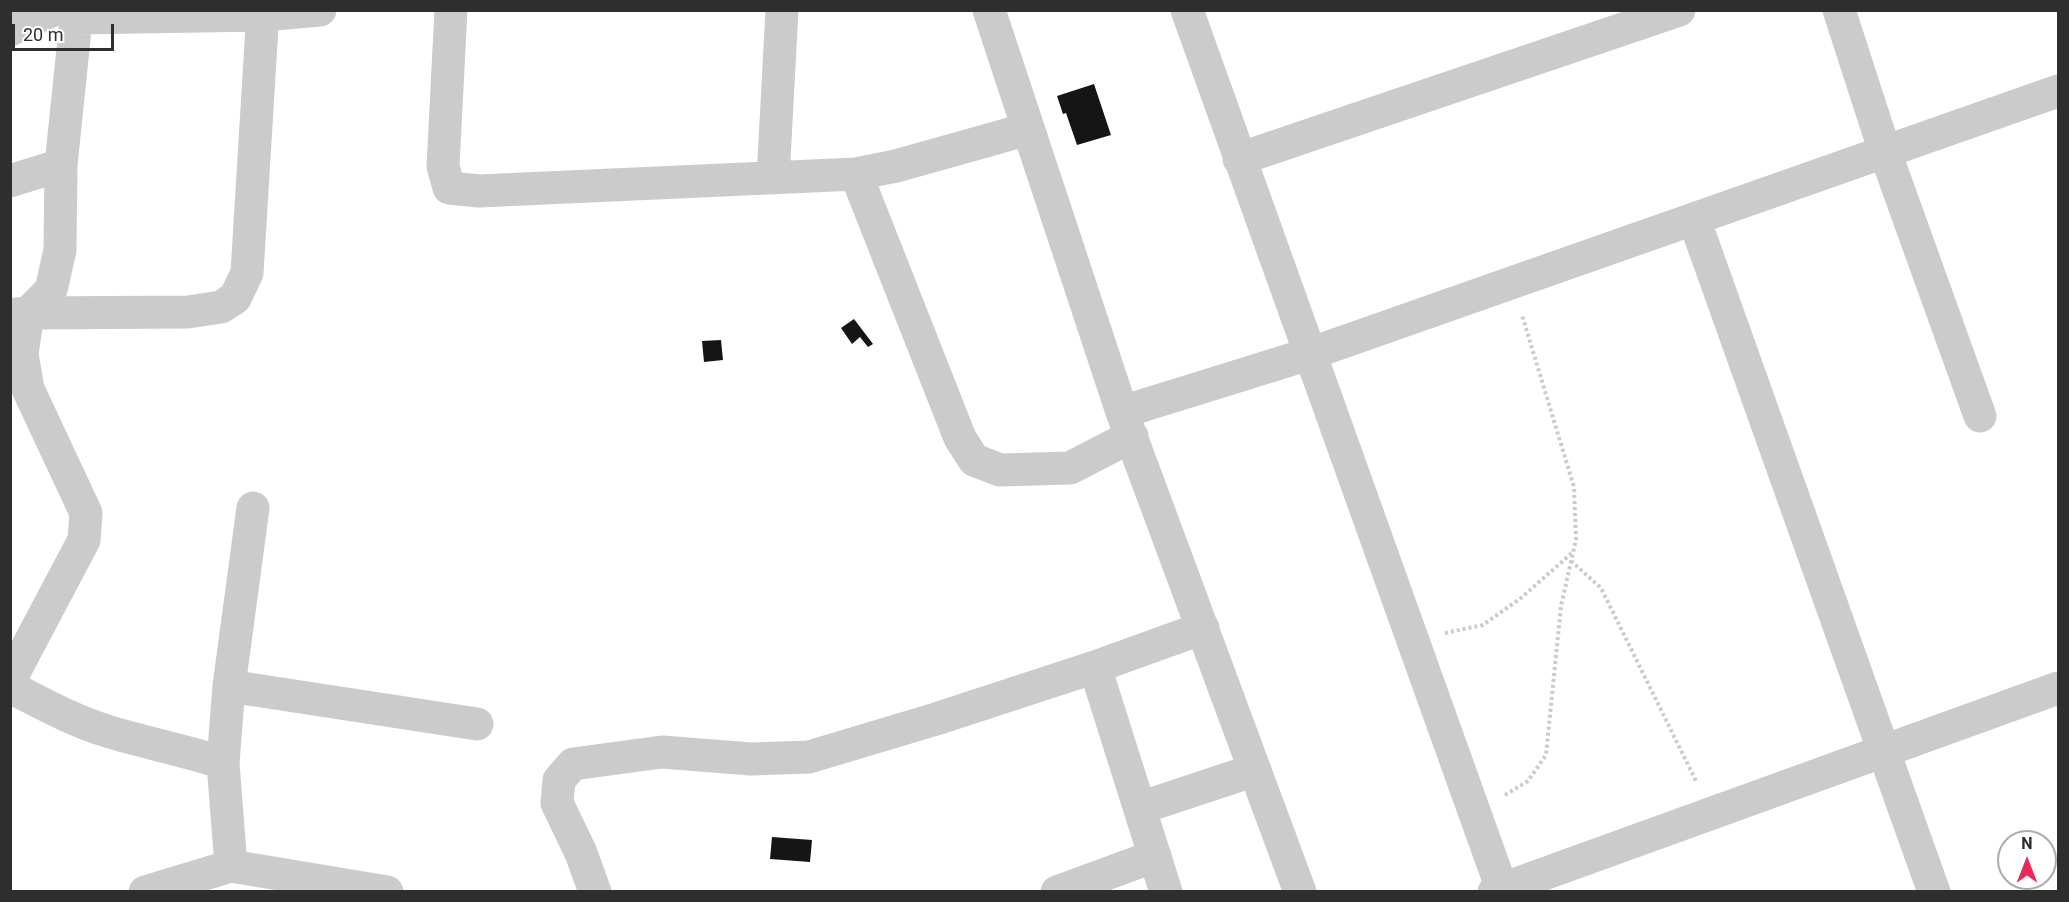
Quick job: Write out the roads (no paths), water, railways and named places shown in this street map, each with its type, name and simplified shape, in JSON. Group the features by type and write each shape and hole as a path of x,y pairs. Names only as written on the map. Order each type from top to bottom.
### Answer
{"street":[{"path":"10,30 69,13 263,13 320,10"},
{"path":"451,10 443,166 449,188 480,191 856,174 896,166 1029,129"},
{"path":"773,178 782,10"},
{"path":"989,10 1127,424 1300,891"},
{"path":"1187,10 1474,813 1499,890 2058,688"},
{"path":"1239,159 1679,10"},
{"path":"1839,10 1885,152 1980,416"},
{"path":"19,314 51,290 60,250 61,165 69,13"},
{"path":"19,314 188,312 221,307 235,298 247,273 263,13"},
{"path":"856,174 960,438 974,460 1000,471 1070,468 1127,424 1309,354 2058,91"},
{"path":"10,181 61,165"},
{"path":"1694,219 1934,891"},
{"path":"10,680 84,540 86,513 28,389 19,314"},
{"path":"231,866 223,763 229,686 253,508"},
{"path":"595,891 581,853 557,803 559,780 573,764 662,752 751,759 809,757 936,719 1095,667 1203,628"},
{"path":"1095,667 1166,891"},
{"path":"229,686 477,724"},
{"path":"10,687 106,731 185,750 223,763"},
{"path":"1140,808 1255,770"},
{"path":"1057,891 1155,856"},
{"path":"145,891 231,866 291,884 387,891"}]}
